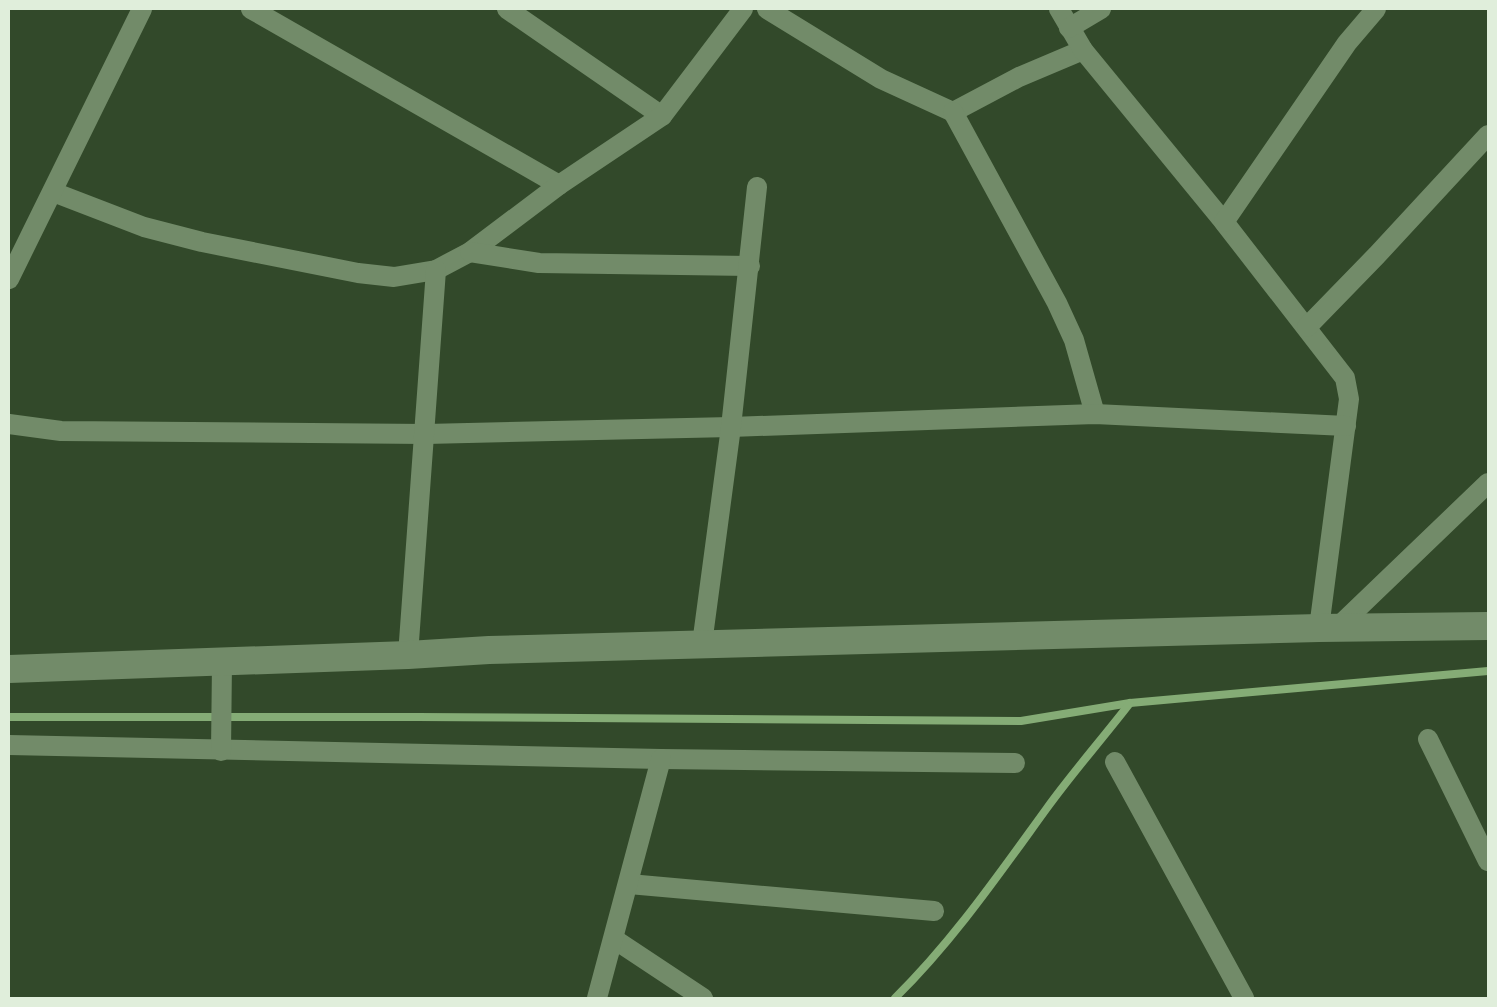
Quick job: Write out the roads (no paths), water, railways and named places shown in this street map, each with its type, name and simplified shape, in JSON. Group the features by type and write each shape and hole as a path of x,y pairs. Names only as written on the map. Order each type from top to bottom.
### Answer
{"main road":[{"path":"9,669 408,655 489,650 1328,628 1488,626"}],"street":[{"path":"9,279 142,9"},
{"path":"251,9 559,185"},
{"path":"507,9 662,116"},
{"path":"53,192 144,227 212,244 358,273 394,277 436,270 470,252 559,185 662,116 743,9"},
{"path":"767,9 881,79 953,112 1061,310 1074,340 1095,414"},
{"path":"1059,9 1083,50 1224,222 1345,378 1349,399 1328,628"},
{"path":"1069,28 1102,9"},
{"path":"1224,222 1347,42 1376,9"},
{"path":"953,112 1020,77 1083,50"},
{"path":"1307,327 1377,255 1488,135"},
{"path":"702,644 731,427 758,187"},
{"path":"470,252 540,262 750,266"},
{"path":"408,655 426,434 436,270"},
{"path":"9,424 61,431 426,434 731,427 1095,414 1346,426"},
{"path":"1328,628 1488,483"},
{"path":"221,751 222,662"},
{"path":"1428,739 1488,862"},
{"path":"9,745 661,759 1015,763"},
{"path":"597,998 661,759"},
{"path":"1114,762 1244,998"},
{"path":"629,884 934,912"},
{"path":"614,939 703,998"}],"waterway":[{"path":"9,717 417,717 1021,721 1130,703 1488,671"},
{"path":"895,998 956,930 1057,795 1130,703"}]}
